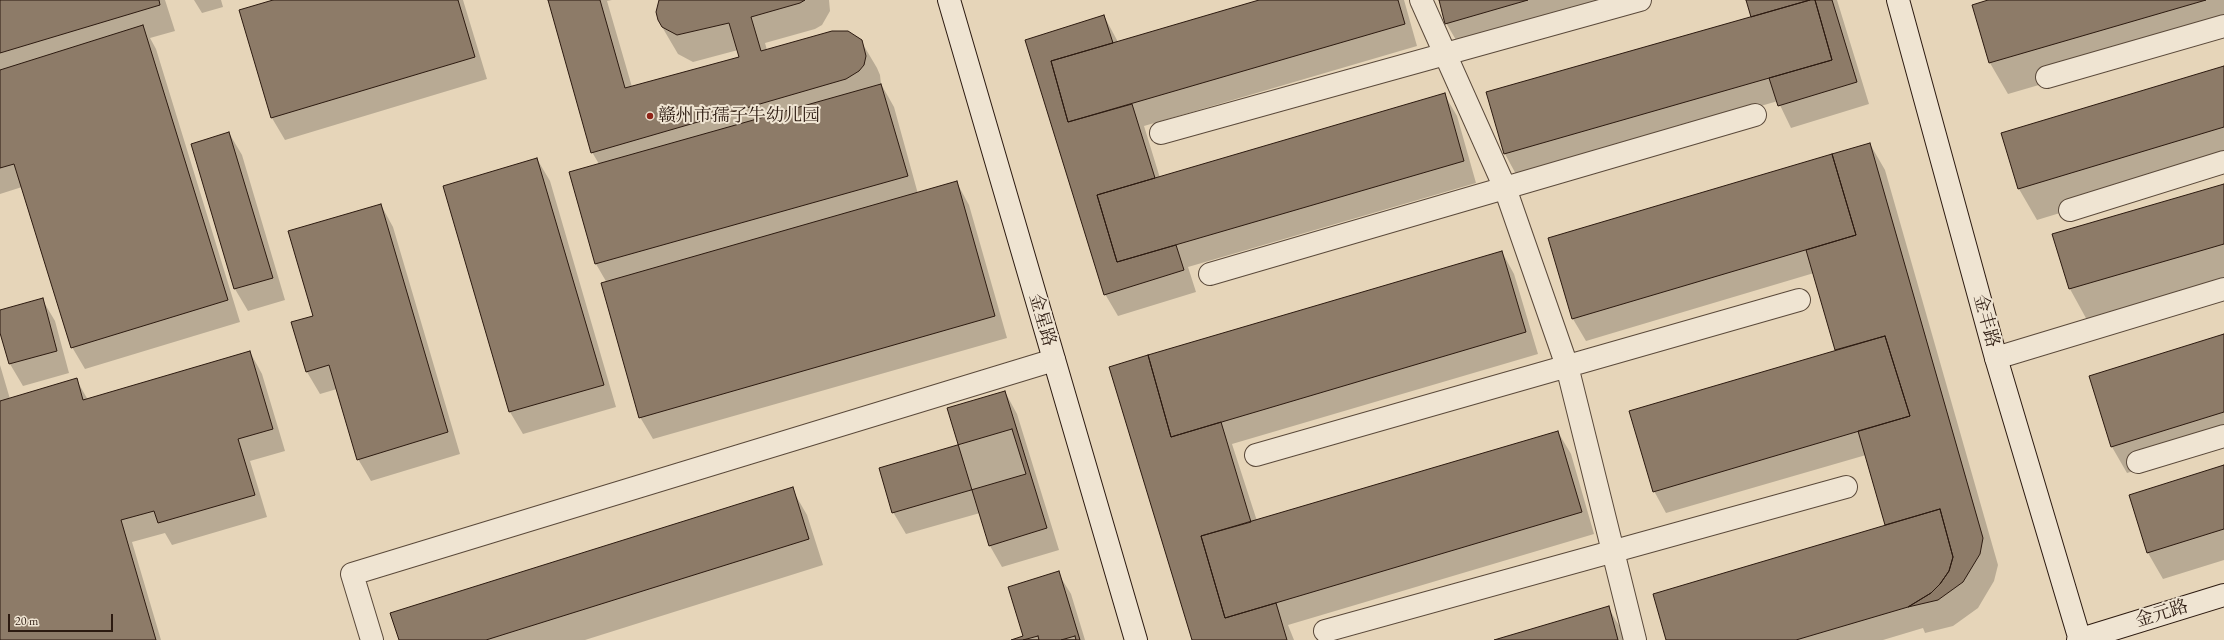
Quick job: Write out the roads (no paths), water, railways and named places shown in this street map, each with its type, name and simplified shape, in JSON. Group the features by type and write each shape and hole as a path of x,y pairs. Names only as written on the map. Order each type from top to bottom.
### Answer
{"street":[{"name":"金星路","path":"949,0 1136,640"},
{"path":"1421,0 1505,188 1567,366 1636,640"},
{"path":"1160,133 1640,0"},
{"name":"金丰路","path":"1898,0 1996,358 2079,640"},
{"path":"2047,77 2224,26"},
{"path":"1210,274 1755,115"},
{"path":"2070,210 2224,162"},
{"path":"1996,358 2224,288"},
{"path":"1256,455 1799,300"},
{"path":"372,640 352,574 1054,360"},
{"path":"2138,462 2224,436"},
{"path":"1325,631 1613,550 1846,487"},
{"name":"金元路","path":"2079,640 2224,595"}],"place":[{"name":"赣州市孺子牛幼儿园","path":"650,116"}]}
